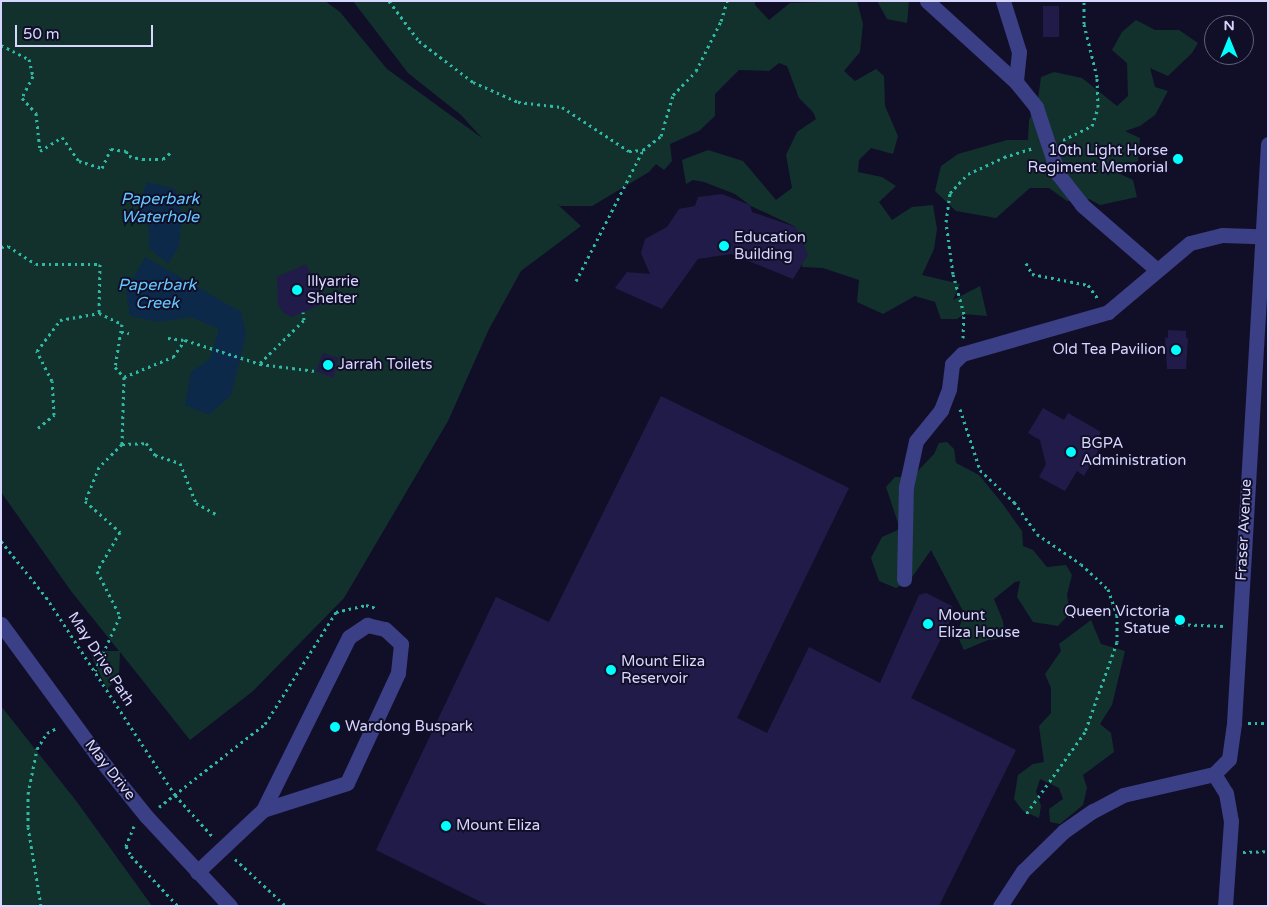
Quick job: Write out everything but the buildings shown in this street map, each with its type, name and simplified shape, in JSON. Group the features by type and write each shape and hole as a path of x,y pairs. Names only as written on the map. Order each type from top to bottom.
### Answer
{"street":[{"path":"927,1 1016,82 1036,107 1058,174 1082,205 1156,269"},
{"path":"1002,1 1019,52 1016,82"},
{"name":"Fraser Avenue","path":"1214,774 1229,759 1232,747 1260,236 1268,144"},
{"path":"904,579 906,487 916,441 941,410 950,389 952,364 962,354 1108,312 1180,249 1202,239 1222,235 1260,236"},
{"name":"May Drive","path":"1,624 72,721 146,816 230,906"},
{"path":"197,872 263,810 349,637 367,625 384,629 401,644 398,673 347,783 263,810"},
{"path":"1000,906 1023,871 1064,831 1093,811 1123,795 1214,774 1226,793 1231,821 1225,906"}],"path":[{"path":"389,1 419,41 473,82 518,102 562,107 629,151 643,150"},
{"path":"576,280 643,150 661,136 674,95 696,71 721,21 727,1"},
{"path":"962,354 964,314 953,274 946,222 950,193 968,174 1004,157 1047,144 1092,126 1098,107 1097,78 1084,24 1084,1"},
{"path":"1,45 30,59 33,76 22,98 36,113 40,151 62,137 80,161 102,168 111,149 152,159 163,159 171,152"},
{"path":"1,247 8,246 36,264 100,264 99,313"},
{"path":"1026,263 1032,274 1088,285 1108,312"},
{"path":"260,364 304,320 303,312"},
{"path":"38,428 54,415 52,380 37,351 60,320 99,313 122,324 115,368 124,377 122,444"},
{"path":"121,332 129,333"},
{"path":"168,338 185,340 260,364 316,371"},
{"path":"124,377 173,357 185,340"},
{"path":"958,403 980,470 1014,502 1036,534 1081,564 1108,589 1117,615 1117,642 1085,732 1026,814"},
{"path":"95,670 120,616 97,571 120,532 85,501 99,467 122,444 146,442 155,455 180,463 196,503 219,516"},
{"name":"May Drive Path","path":"1,541 46,597 175,795"},
{"path":"178,906 131,856 126,846 132,828 265,724 336,612 366,605 383,610"},
{"path":"1175,624 1217,626"},
{"path":"41,906 28,827 28,794 38,749 47,732 72,721"},
{"path":"1254,852 1268,851"}],"green space":[{"path":"1,1 325,1 340,12 387,69 482,138 461,115 408,73 353,1 755,1 755,5 769,20 790,3 857,1 863,24 860,52 844,71 855,81 876,69 884,76 885,106 898,136 893,154 871,148 859,160 858,172 882,177 896,186 879,202 892,220 912,207 933,205 937,229 934,249 922,275 960,284 953,300 980,286 987,316 964,314 957,319 941,319 935,302 915,296 883,314 857,302 859,280 823,268 802,267 804,242 794,226 751,206 735,194 704,182 693,180 686,184 682,160 708,150 743,161 776,200 792,188 786,155 797,132 816,119 813,112 799,98 787,66 779,63 769,71 739,70 715,94 715,116 699,131 670,144 672,161 664,170 656,164 649,172 592,206 560,206 556,203 581,226 521,271 489,329 448,421 344,598 253,691 190,740 120,652 119,676 107,689 91,655 98,651 119,651 71,591 1,492"},
{"path":"877,1 909,1 907,23 887,19"},
{"path":"1136,20 1155,30 1179,30 1198,43 1192,53 1168,76 1150,68 1155,87 1168,91 1155,115 1140,126 1125,131 1140,138 1138,161 1118,173 1133,180 1137,197 1100,205 1089,199 1067,201 1049,188 1030,188 996,218 956,211 935,191 941,166 958,154 1007,140 1028,140 1029,120 1038,99 1041,77 1054,72 1082,78 1117,106 1128,96 1127,63 1112,50 1122,32"},
{"path":"947,442 954,449 956,463 979,475 1002,503 1022,531 1023,546 1033,550 1047,567 1066,565 1072,575 1067,595 1070,613 1058,626 1033,622 1017,597 1020,581 1015,582 994,599 1003,621 1005,638 988,640 964,650 957,635 964,613 931,550 910,580 896,588 879,581 871,558 882,537 900,529 886,487 895,477 912,477 934,454 939,443"},
{"path":"1091,620 1101,644 1125,651 1112,705 1100,724 1111,733 1114,752 1083,775 1087,788 1083,805 1060,824 1050,822 1049,809 1063,799 1059,788 1040,779 1036,792 1041,806 1039,818 1023,811 1014,799 1018,775 1033,764 1044,762 1039,726 1051,713 1051,688 1045,674 1061,651 1059,644"},
{"path":"1,706 77,802 152,906 1,906"}],"water":[{"name":"Paperbark Waterhole","path":"147,182 175,189 182,212 179,246 168,264 149,248 149,227 137,211"},
{"name":"Paperbark Creek","path":"145,257 241,312 246,335 231,395 209,415 185,405 191,372 210,359 219,329 191,317 159,322 130,316 126,291"}],"place":[{"name":"10th Light Horse Regiment Memorial","path":"1178,159"},
{"name":"Education Building","path":"724,246"},
{"name":"Illyarrie Shelter","path":"297,290"},
{"name":"Old Tea Pavilion","path":"1176,350"},
{"name":"Jarrah Toilets","path":"328,365"},
{"name":"BGPA Administration","path":"1071,452"},
{"name":"Queen Victoria Statue","path":"1180,620"},
{"name":"Mount Eliza House","path":"928,624"},
{"name":"Mount Eliza Reservoir","path":"611,670"},
{"name":"Wardong Buspark","path":"335,727"},
{"name":"Mount Eliza","path":"446,826"}]}
